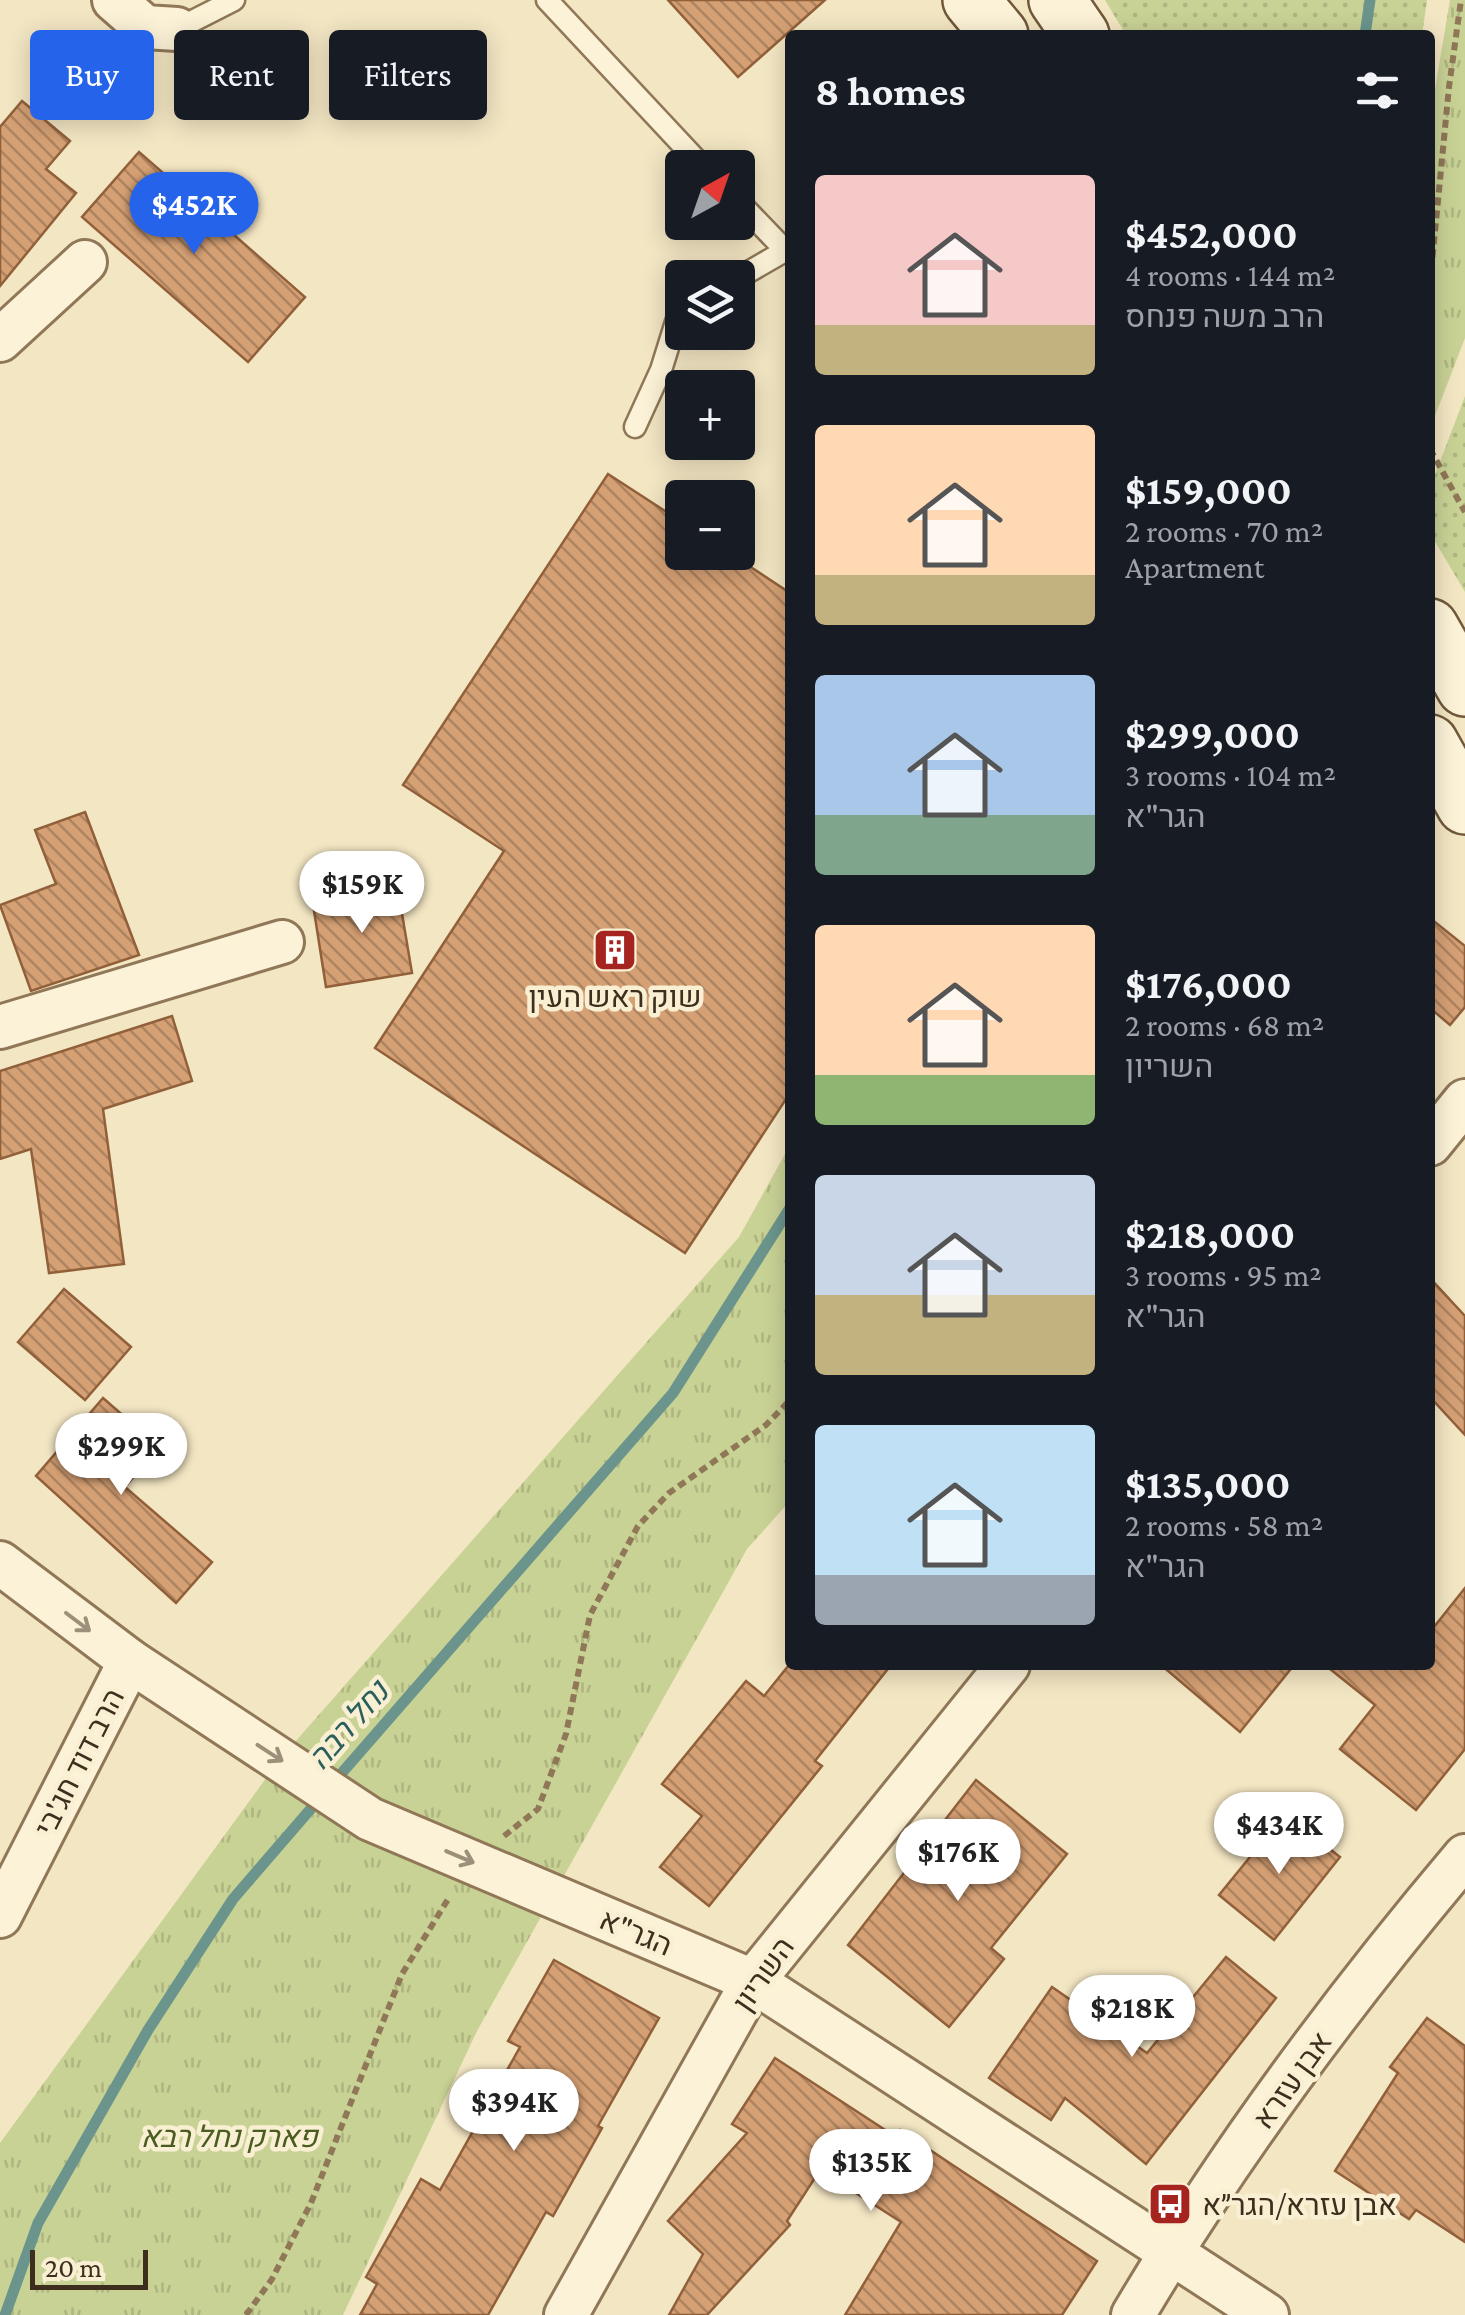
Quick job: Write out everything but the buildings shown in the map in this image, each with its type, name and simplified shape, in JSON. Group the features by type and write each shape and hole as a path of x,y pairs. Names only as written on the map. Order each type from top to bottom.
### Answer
{"street":[{"path":"114,0 145,27 176,30"},
{"path":"970,0 996,30"},
{"path":"1057,0 1078,30"},
{"path":"0,340 85,262"},
{"path":"1435,752 1465,806"},
{"path":"0,1027 282,942"},
{"path":"1435,1138 1465,1100"},
{"name":"הגר\"א","path":"0,1563 130,1662 370,1818 753,1980 1267,2315"},
{"name":"הרב דוד חג'בי","path":"0,1916 130,1662"},
{"name":"השריון","path":"566,2315 753,1980 1004,1670"},
{"name":"אבן עזרא","path":"1133,2315 1170,2252 1388,1946 1465,1856"}],"lane":[{"path":"176,30 234,0"},
{"path":"547,0 687,150"},
{"path":"970,0 979,30"},
{"path":"755,218 785,247"},
{"path":"755,268 785,252"},
{"path":"635,426 667,350"}],"path":[{"path":"1435,231 1461,0"},
{"path":"1435,458 1465,512"}],"green space":[{"path":"1105,0 1427,0 1423,30 1123,30"},
{"path":"1450,0 1465,0 1465,338 1435,416 1435,89"},
{"path":"1465,396 1465,592 1435,541 1435,475"},
{"name":"פארק נחל רבא","path":"785,1154 785,1507 747,1549 477,2031 343,2315 0,2315 0,2143 280,1759 739,1237"}],"waterway":[{"name":"נחל רבה","path":"1366,30 1370,0"},
{"name":"נחל רבה","path":"333,1783 673,1393 785,1216"},
{"name":"נחל רבה","path":"5,2315 38,2223 148,2030 233,1899 321,1797"}],"place":[{"name":"שוק ראש העין","path":"615,950"},
{"name":"אבן עזרא/הגר״א","path":"1170,2204"}]}
